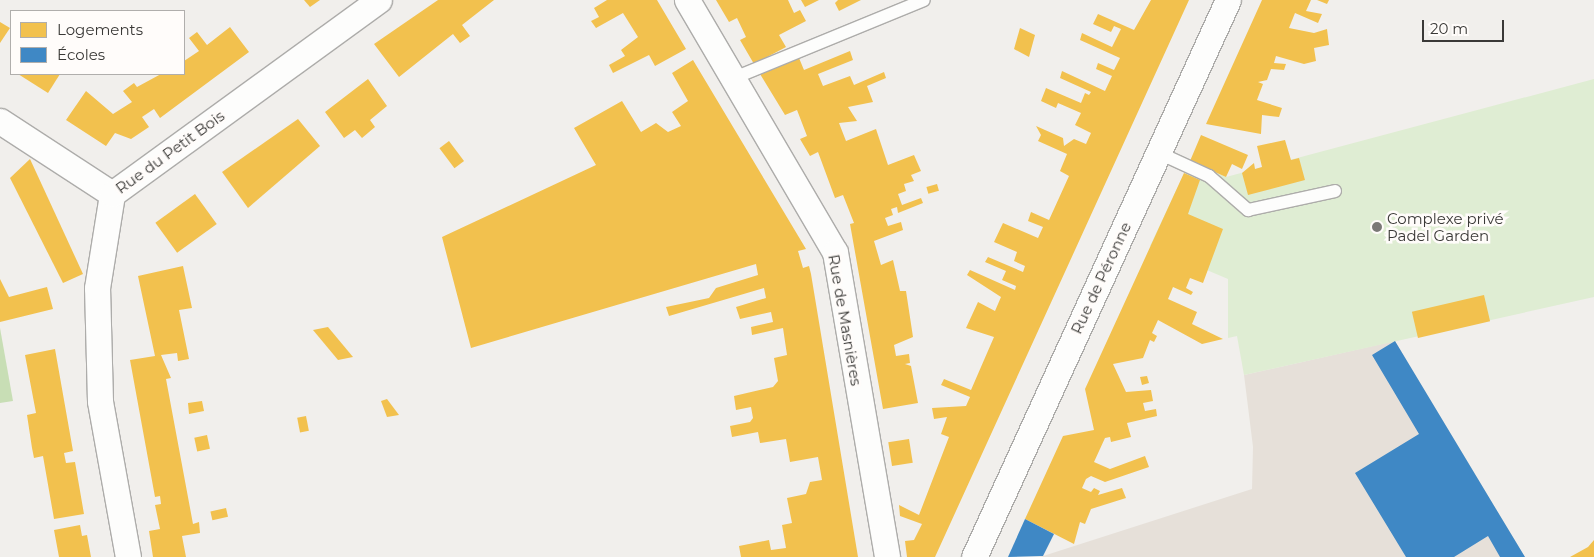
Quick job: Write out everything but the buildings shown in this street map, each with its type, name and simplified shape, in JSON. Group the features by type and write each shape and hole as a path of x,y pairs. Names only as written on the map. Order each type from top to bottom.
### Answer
{"street":[{"name":"Rue du Petit Bois","path":"128,557 100,401 97,288 112,194 379,0"},
{"name":"Rue de Masnières","path":"687,0 835,252 887,557"},
{"name":"Rue de Péronne","path":"974,557 1228,0"},
{"path":"0,121 112,194"}],"lane":[{"path":"734,78 924,0"},
{"path":"1158,153 1209,176 1248,210 1335,191"}],"shaded area":[{"path":"1395,341 1525,557 1040,557 1252,489 1253,447 1244,375"}],"green space":[{"name":"Complexe privé Padel Garden","path":"1594,79 1594,297 1244,375 1237,336 1228,338 1228,279 1150,246 1190,161 1226,177"},
{"path":"0,328 13,401 0,403"}],"place":[{"name":"Complexe privé Padel Garden","path":"1377,227"}]}
